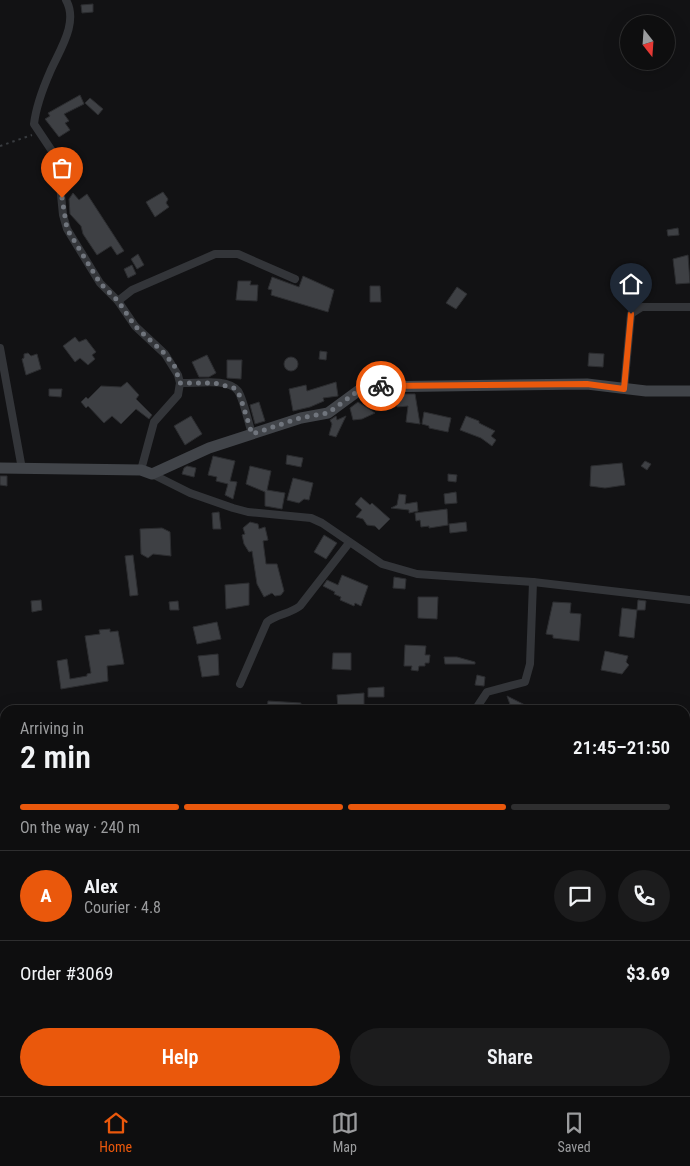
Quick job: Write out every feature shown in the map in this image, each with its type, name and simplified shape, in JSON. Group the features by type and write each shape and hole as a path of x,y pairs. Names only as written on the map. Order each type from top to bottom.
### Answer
{"street":[{"path":"66,0 71,15 66,36 49,73 34,121 39,134 54,154 58,164 63,215 67,229 100,283 118,301 135,326 165,354 175,367 180,383 178,395 154,422 147,472"},
{"path":"118,301 132,290 215,254 228,252 244,256 295,279"},
{"path":"624,389 631,314 642,307 690,307"},
{"path":"0,348 22,469"},
{"path":"180,383 214,383 234,388 240,396 252,434"},
{"path":"0,468 147,472 209,448 300,418 328,413 358,391 371,387 587,384 624,389 690,392"},
{"path":"147,472 190,493 233,508 248,512 311,518 322,523 382,564 417,574 533,582 690,600"},
{"path":"240,684 267,622 272,617 294,610 300,606 349,543"},
{"path":"478,705 487,692 525,682 530,664 533,582"}],"path":[{"path":"0,146 21,137 39,134"}],"building":[{"path":"93,4 93,12 82,13 81,5"},
{"path":"80,95 84,104 64,114 69,121 65,123 70,130 59,137 45,119 50,116 48,113"},
{"path":"90,98 103,109 98,115 85,103"},
{"path":"163,192 168,199 166,203 169,207 155,217 146,202"},
{"path":"73,193 79,200 87,194 124,251 117,255 111,246 97,255 83,234 81,226 70,214 69,199"},
{"path":"678,228 679,235 668,236 667,230"},
{"path":"138,254 144,265 137,269 131,259"},
{"path":"688,255 690,283 676,284 673,259"},
{"path":"132,265 136,274 128,278 124,269"},
{"path":"303,276 334,290 328,312 271,295 272,290 268,289 272,277 299,287"},
{"path":"238,281 251,281 250,285 258,285 257,301 236,300"},
{"path":"370,286 380,286 381,302 370,302"},
{"path":"457,287 467,294 456,309 446,303"},
{"path":"75,337 79,342 86,339 96,352 92,355 95,359 88,365 80,358 75,362 63,346"},
{"path":"320,351 327,352 326,360 319,359"},
{"path":"28,353 31,356 37,354 41,369 26,375 22,359 24,354"},
{"path":"589,353 604,354 603,367 588,366"},
{"path":"207,355 216,373 209,377 199,377 192,362"},
{"path":"288,357 294,357 298,364 294,371 288,371 284,367 284,361"},
{"path":"227,360 242,360 241,379 227,378"},
{"path":"127,382 139,395 136,399 152,415 149,419 136,409 121,424 112,416 104,423 88,406 86,408 81,402 86,397 88,399 101,386 121,387"},
{"path":"336,382 338,396 323,398 324,401 293,411 289,389 306,385 307,391"},
{"path":"49,389 62,389 61,397 49,396"},
{"path":"400,394 415,394 420,424 406,422 408,406 397,407 396,400 400,399"},
{"path":"259,402 265,421 255,424 250,405"},
{"path":"358,402 375,413 362,419 353,420 350,408"},
{"path":"424,412 451,418 448,432 429,428 429,426 422,424"},
{"path":"191,416 202,434 185,445 174,426"},
{"path":"336,416 337,420 346,416 336,437 329,435 332,424 330,420"},
{"path":"466,416 479,421 479,423 495,431 491,436 496,440 492,446 481,438 460,430"},
{"path":"287,455 303,458 301,467 286,464"},
{"path":"213,456 235,461 230,481 237,482 233,499 225,495 228,484 216,481 217,477 208,475"},
{"path":"645,461 651,464 647,470 641,466"},
{"path":"622,463 625,485 605,488 590,486 591,466"},
{"path":"187,466 196,468 194,477 182,474"},
{"path":"250,466 271,471 267,490 285,493 282,509 265,506 265,492 246,484"},
{"path":"448,474 457,475 456,482 448,481"},
{"path":"0,476 7,476 7,486 0,485"},
{"path":"293,478 313,483 309,500 304,499 299,503 287,500"},
{"path":"456,492 457,503 445,504 444,494"},
{"path":"399,494 406,495 405,504 417,502 418,511 409,513 409,510 391,508 397,505"},
{"path":"361,497 370,505 372,503 390,519 379,530 375,526 367,525 363,519 356,517 362,510 355,504"},
{"path":"447,509 448,525 429,528 429,526 421,527 420,520 416,521 415,513"},
{"path":"219,512 221,529 213,529 212,513"},
{"path":"250,522 258,524 259,529 265,527 268,540 263,541 266,564 277,564 284,591 281,595 275,596 272,593 264,597 257,584 252,551 249,552 244,544 242,535 245,534 243,528"},
{"path":"466,522 467,531 450,533 449,524"},
{"path":"162,528 170,532 171,556 153,554 148,558 141,554 140,529"},
{"path":"324,535 337,543 326,559 314,552"},
{"path":"133,555 138,595 130,596 125,556"},
{"path":"342,575 368,586 361,606 355,603 354,606 340,600 341,597 334,594 335,592 323,586 327,580 338,585"},
{"path":"394,577 406,579 405,589 393,588"},
{"path":"249,583 249,605 226,609 225,585"},
{"path":"418,597 438,597 437,619 418,618"},
{"path":"41,600 42,610 32,612 31,601"},
{"path":"638,600 646,601 645,610 637,610"},
{"path":"178,601 179,610 170,610 169,602"},
{"path":"553,602 571,603 570,613 581,614 579,641 553,638 553,635 546,634"},
{"path":"622,608 637,610 634,638 619,636"},
{"path":"217,622 221,639 197,644 193,627"},
{"path":"110,629 110,632 118,631 124,664 107,666 108,681 61,689 57,661 67,659 70,679 87,676 87,674 91,673 85,636 100,634 99,630"},
{"path":"405,645 426,646 425,655 430,655 429,663 425,663 425,666 419,666 418,671 411,670 412,666 404,666"},
{"path":"605,651 628,656 626,662 629,665 622,674 601,670"},
{"path":"333,653 351,653 351,670 332,669"},
{"path":"218,654 219,675 202,677 198,656"},
{"path":"444,657 457,657 475,662 475,664 445,664"},
{"path":"477,675 485,677 484,686 475,685"},
{"path":"384,687 384,697 368,697 368,688"},
{"path":"364,693 364,705 338,705 337,695"},
{"path":"507,696 525,705 510,705"},
{"path":"268,701 301,703 301,705 268,705"}],"way so far":[{"path":"62,198 63,215 67,229 100,283 118,301 135,326 165,354 175,367 180,383 228,384 234,388 240,396 252,434 300,418 328,413 358,391 381,386"}],"route":[{"path":"381,386 587,384 624,389 631,314"}]}
